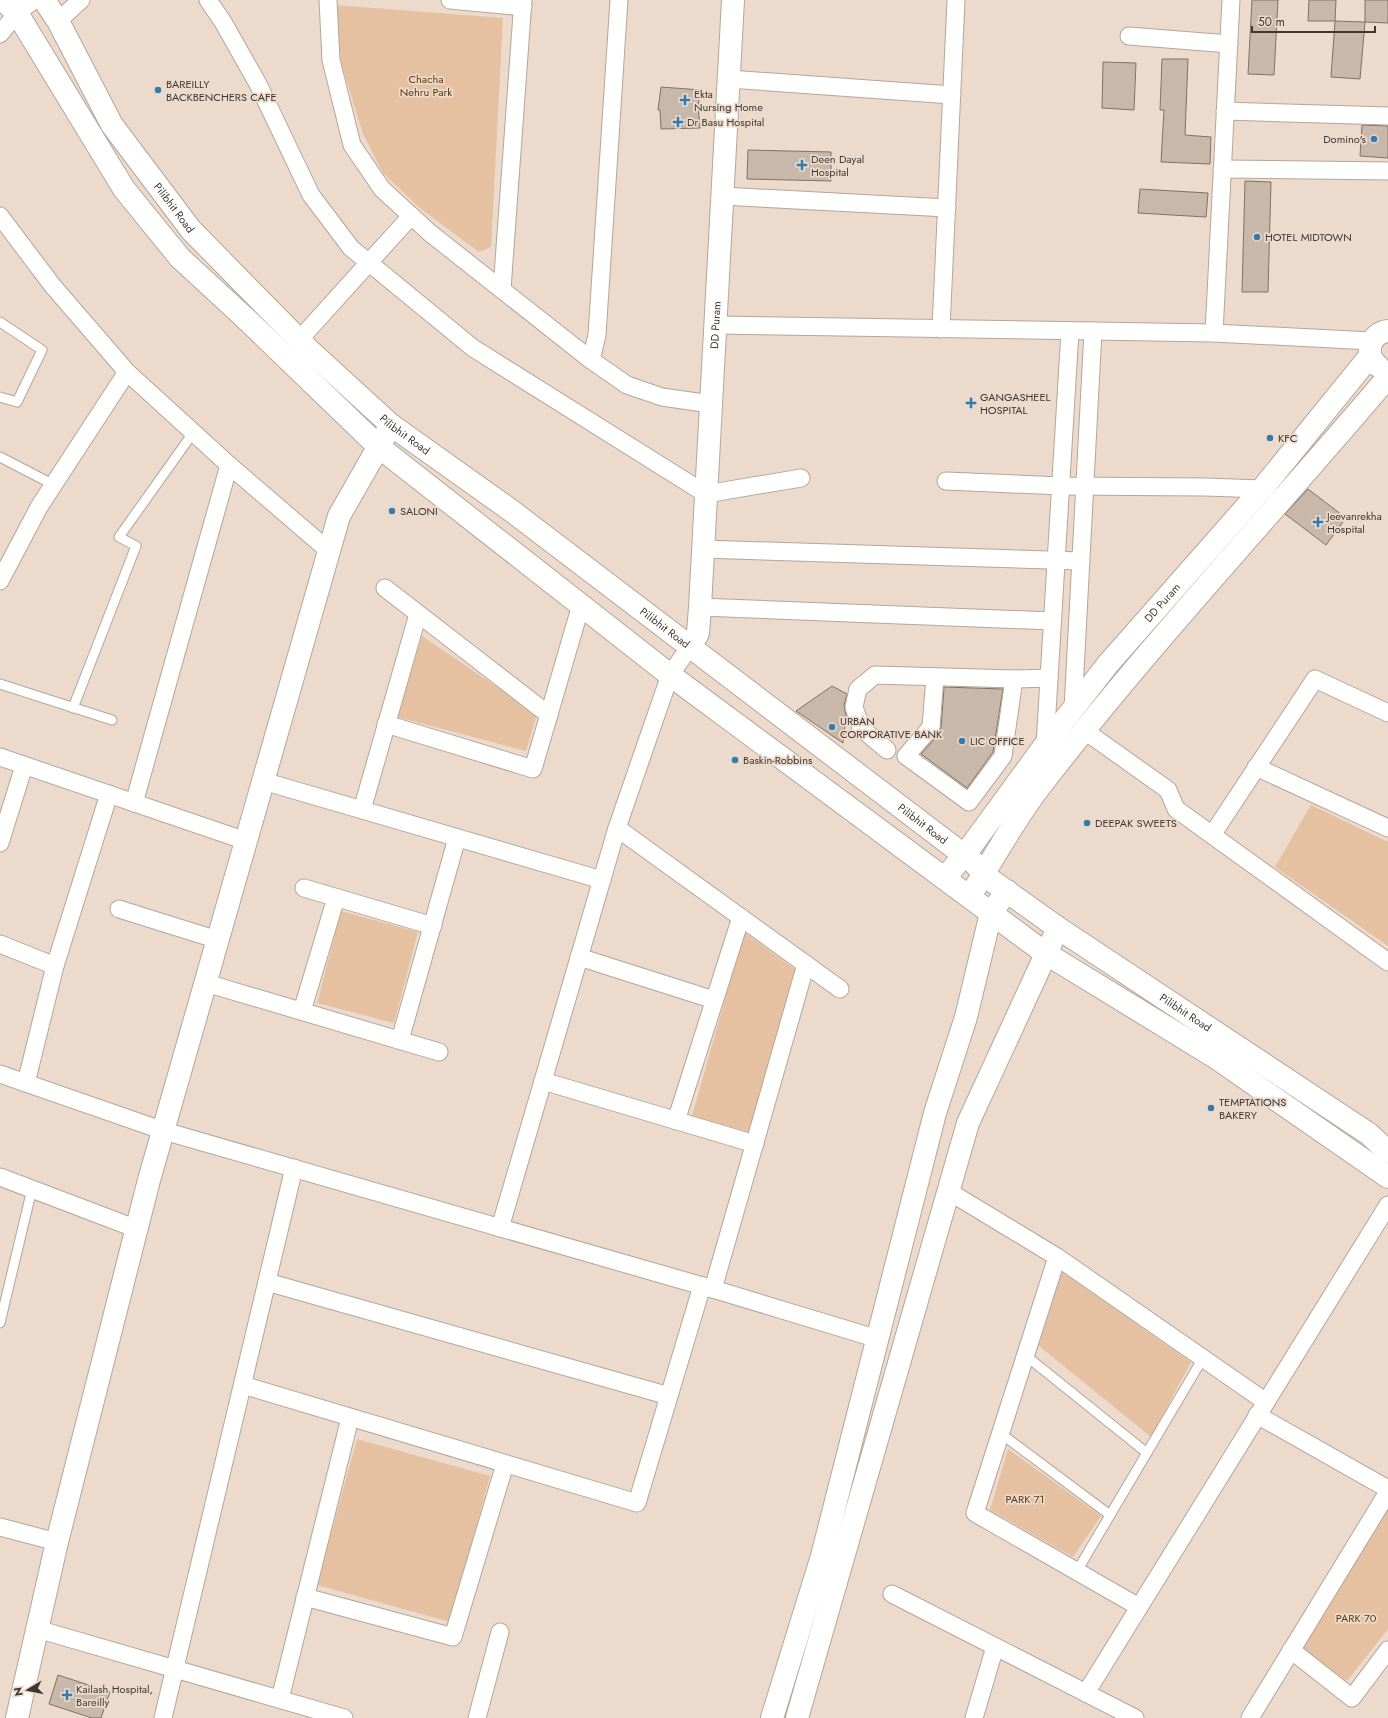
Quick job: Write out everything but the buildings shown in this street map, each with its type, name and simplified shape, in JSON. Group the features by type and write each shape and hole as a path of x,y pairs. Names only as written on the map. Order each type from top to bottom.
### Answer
{"main road":[{"name":"Pilibhit Road","path":"44,0 58,21 112,125 186,224 299,340 392,425 509,509 689,648 963,855 985,872 988,878 1058,928 1370,1134 1388,1152"},
{"name":"DD Puram","path":"689,648 698,634 700,607 733,0"},
{"path":"10,7 124,189 180,258 244,317 379,447 670,675 1045,953 1215,1057 1388,1177"},
{"path":"1376,343 1374,363 1380,368 1388,370"},
{"name":"DD Puram","path":"945,878 1108,664 1262,489 1376,343"},
{"name":"DD Puram","path":"970,896 1037,790 1145,657 1303,477 1388,377"},
{"path":"17,1718 57,1542 137,1229 339,516 392,425"},
{"path":"772,1718 822,1556 935,1113 966,1017 990,912 1007,891"},
{"path":"797,1718 968,1123 1045,953 1058,928"}],"street":[{"path":"0,34 10,7 34,0"},
{"path":"58,21 81,0"},
{"path":"208,0 223,22 258,84 311,195 351,248 371,262 473,348 706,494 801,478"},
{"path":"328,0 331,60 352,145 382,189 411,216 502,289 591,360 627,385 662,397 711,404"},
{"path":"450,0 523,3 502,289"},
{"path":"591,360 597,335 619,0"},
{"path":"941,329 956,0"},
{"path":"1214,333 1231,0"},
{"path":"1129,36 1228,44"},
{"path":"729,79 952,95"},
{"path":"1225,111 1388,116"},
{"path":"1222,169 1388,171"},
{"path":"722,196 946,208"},
{"path":"299,340 411,216"},
{"path":"1,219 52,285 127,372 229,465 329,551"},
{"path":"715,325 1214,333 1376,343"},
{"path":"1045,745 1070,331"},
{"path":"1073,709 1093,331"},
{"path":"0,581 39,507 127,372"},
{"path":"134,803 229,465"},
{"path":"946,482 1061,486 1262,489"},
{"path":"703,549 1081,560"},
{"path":"385,588 549,714"},
{"path":"386,724 533,769 581,605"},
{"path":"700,607 1052,621"},
{"path":"362,810 418,614"},
{"path":"500,1228 617,828 670,675 689,648"},
{"path":"887,750 861,728 854,708 858,689 875,675 1014,679 1049,678"},
{"path":"934,677 931,727 906,756 969,802 1003,756 1014,679"},
{"path":"1212,835 1315,679 1388,713"},
{"path":"1085,731 1168,790 1176,809 1388,962"},
{"path":"0,758 246,841"},
{"path":"0,843 24,766"},
{"path":"1256,767 1388,828"},
{"path":"263,781 602,880"},
{"path":"26,1083 55,966 109,794"},
{"path":"617,828 840,989"},
{"path":"400,1040 457,838"},
{"path":"304,888 432,926"},
{"path":"302,1011 336,898"},
{"path":"119,909 218,940"},
{"path":"676,1121 741,917"},
{"path":"0,944 55,966"},
{"path":"579,957 714,1000"},
{"path":"243,1385 637,1503 669,1396 755,1144 806,964"},
{"path":"206,983 439,1052"},
{"path":"0,1074 164,1130 878,1339"},
{"path":"543,1081 755,1144"},
{"path":"163,1718 176,1669 294,1168"},
{"path":"0,1177 137,1229"},
{"path":"948,1191 1057,1257 1203,1358 1261,1409 1388,1489"},
{"path":"1086,1693 1388,1205"},
{"path":"1057,1257 975,1513 1140,1607"},
{"path":"267,1282 669,1396"},
{"path":"280,1699 350,1418"},
{"path":"306,1597 453,1637 505,1464"},
{"path":"1250,1718 1388,1492"},
{"path":"0,1528 57,1542"},
{"path":"892,1594 1135,1718"},
{"path":"37,1628 280,1699 302,1712 344,1718"},
{"path":"477,1718 500,1632"},
{"path":"974,1718 995,1647"},
{"path":"1291,1650 1352,1698 1388,1650"}],"lane":[{"path":"0,323 42,350 17,402 0,397"},
{"path":"73,708 136,546 119,537 194,433"},
{"path":"0,457 54,484"},
{"path":"0,684 112,720"},
{"path":"0,1323 32,1189"},
{"path":"1025,1355 1147,1453"},
{"path":"1077,1571 1203,1358"},
{"path":"1000,1433 1110,1515"}],"green space":[{"name":"Chacha Nehru Park","path":"336,5 503,18 491,247 479,252 421,209 383,173 363,134 341,62"},
{"path":"422,636 537,714 526,751 397,717"},
{"path":"1311,805 1388,842 1388,946 1275,867"},
{"path":"341,911 418,932 394,1023 317,1003"},
{"path":"744,932 796,970 749,1132 692,1116"},
{"path":"1062,1272 1191,1362 1151,1437 1038,1345"},
{"path":"357,1439 490,1476 450,1622 317,1585"},
{"name":"PARK 71","path":"1008,1449 1101,1516 1073,1557 990,1510"},
{"name":"PARK 70","path":"1388,1508 1388,1629 1347,1681 1299,1648"}],"place":[{"name":"BAREILLY BACKBENCHERS CAFE","path":"158,90"},
{"name":"Ekta Nursing Home","path":"685,100"},
{"name":"Dr Basu Hospital","path":"678,122"},
{"name":"Domino's","path":"1374,139"},
{"name":"Deen Dayal Hospital","path":"802,165"},
{"name":"HOTEL MIDTOWN","path":"1257,237"},
{"name":"GANGASHEEL HOSPITAL","path":"971,403"},
{"name":"KFC","path":"1270,438"},
{"name":"SALONI","path":"392,511"},
{"name":"Jeevanrekha Hospital","path":"1318,522"},
{"name":"URBAN CORPORATIVE BANK","path":"832,727"},
{"name":"LIC OFFICE","path":"962,741"},
{"name":"Baskin-Robbins","path":"735,760"},
{"name":"DEEPAK SWEETS","path":"1087,823"},
{"name":"TEMPTATIONS BAKERY","path":"1211,1108"},
{"name":"Kailash Hospital, Bareilly","path":"67,1695"}]}
